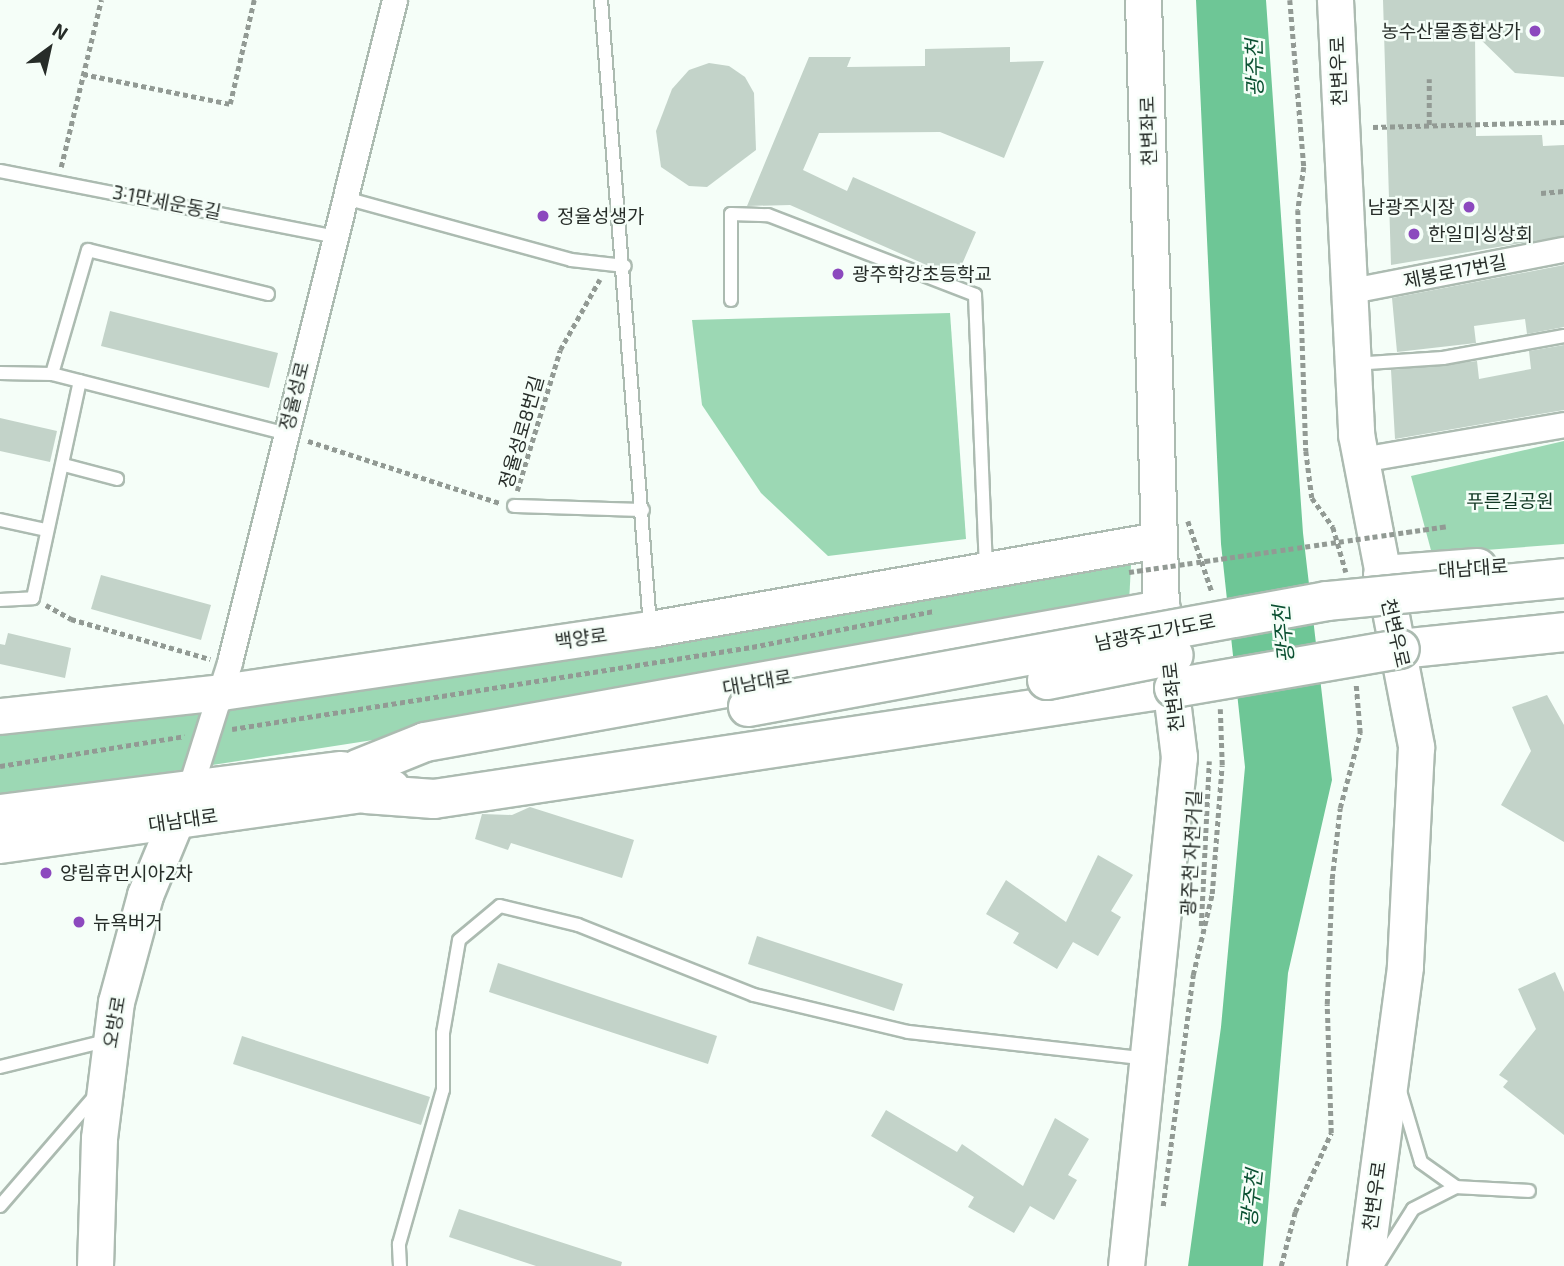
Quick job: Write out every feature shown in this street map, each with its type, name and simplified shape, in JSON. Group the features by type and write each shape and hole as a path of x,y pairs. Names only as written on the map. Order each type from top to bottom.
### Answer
{"main road":[{"name":"대남대로","path":"362,781 425,742 1161,610 1382,575 1564,561"},
{"name":"남광주고가도로","path":"748,717 1327,601 1564,578"},
{"name":"남광주고가도로","path":"748,717 1105,670 1323,627 1564,603"},
{"path":"1400,649 1564,632"},
{"name":"대남대로","path":"362,781 434,799 1174,688 1400,649"},
{"name":"대남대로","path":"0,844 182,806 362,781 748,717"},
{"name":"대남대로","path":"0,814 182,806"}],"street":[{"name":"정율성로","path":"182,806 226,677 284,433 395,0"},
{"name":"천변좌로","path":"1126,1266 1176,802 1174,688 1161,610 1158,540 1143,0"},
{"name":"천변우로","path":"1335,0 1351,364 1362,460 1382,575 1400,649 1417,800 1392,1064 1365,1266"},
{"name":"제봉로17번길","path":"1347,292 1564,250"},
{"path":"1362,460 1564,425"},
{"name":"백양로","path":"0,716 226,677 650,629 986,573 1158,540"},
{"name":"오방로","path":"95,1266 104,1085 110,1040 145,895 182,806"}],"lane":[{"path":"601,0 625,266 650,629"},
{"name":"3·1만세운동길","path":"0,171 335,236"},
{"path":"345,198 604,264 625,266"},
{"path":"731,300 732,214 768,215 975,295 986,573"},
{"path":"52,374 88,250 268,294"},
{"path":"1351,364 1443,358 1564,336"},
{"path":"0,373 52,374 284,433"},
{"path":"0,600 33,597 46,530 64,465 80,381"},
{"path":"64,465 117,479"},
{"path":"514,506 643,510"},
{"path":"0,520 46,530"},
{"path":"400,1266 399,1244 443,1090 443,1033 459,940 500,906 578,925 754,995 908,1032 1149,1059"},
{"path":"0,1067 110,1040"},
{"path":"1392,1064 1421,1163 1455,1187"},
{"path":"0,1206 104,1085"},
{"path":"1377,1266 1413,1209 1455,1187 1529,1191"}],"path":[{"path":"57,182 101,0"},
{"path":"83,74 230,104 254,0"},
{"path":"1429,79 1429,125"},
{"path":"1373,127 1564,122"},
{"path":"1541,193 1564,191"},
{"name":"정율성로8번길","path":"284,433 473,498 514,506 560,350 595,295 604,264"},
{"path":"1129,572 1447,526"},
{"path":"33,597 71,619 226,677"},
{"name":"광주천 자전거길","path":"1201,931 1210,776"}],"green space":[{"path":"950,313 966,539 828,556 761,493 702,405 692,320"},
{"name":"푸른길공원","path":"1564,441 1564,544 1432,554 1411,476"},
{"path":"1132,546 1129,603 650,697 0,798 0,727"}],"water":[{"name":"광주천","path":"1196,0 1266,0 1303,533 1332,780 1288,973 1263,1266 1188,1266 1221,1027 1245,767 1221,544"}],"building":[{"path":"1383,0 1564,0 1564,77 1515,73 1475,34 1476,136 1542,135 1543,146 1564,145 1564,236 1391,265"},
{"path":"1010,47 1010,62 1044,61 1004,158 940,132 819,133 803,170 847,191 853,177 976,232 956,278 790,205 747,206 809,57 851,57 847,67 925,66 925,49"},
{"path":"709,63 729,66 745,77 754,93 756,150 707,187 689,186 661,167 656,131 672,89 689,70"},
{"path":"1564,265 1564,327 1527,334 1525,319 1474,326 1476,343 1397,352 1392,298"},
{"path":"110,311 278,353 269,388 101,346"},
{"path":"1564,345 1564,410 1395,439 1391,370 1477,361 1479,379 1531,369 1529,351"},
{"path":"0,418 57,431 50,462 0,451"},
{"path":"101,575 211,605 201,640 91,609"},
{"path":"8,633 71,648 65,678 0,664 0,644 5,645"},
{"path":"1547,695 1564,725 1564,842 1501,805 1531,751 1512,707"},
{"path":"530,807 634,840 622,878 511,843 508,850 475,839 482,814 512,815"},
{"path":"1098,855 1133,875 1111,911 1121,917 1098,956 1073,942 1057,969 1013,943 1019,933 986,914 1006,880 1066,922"},
{"path":"757,936 903,984 894,1011 748,964"},
{"path":"498,963 717,1036 708,1064 489,992"},
{"path":"1555,972 1564,992 1564,1135 1503,1087 1508,1081 1499,1075 1536,1029 1518,989"},
{"path":"242,1036 430,1097 421,1125 233,1064"},
{"path":"886,1110 957,1152 962,1144 1023,1186 1055,1118 1089,1139 1068,1175 1077,1180 1054,1220 1030,1206 1014,1233 968,1207 974,1197 871,1136"},
{"path":"459,1209 622,1262 621,1266 536,1266 449,1237"}],"place":[{"name":"농수산물종합상가","path":"1535,31"},
{"name":"남광주시장","path":"1469,207"},
{"name":"정율성생가","path":"543,216"},
{"name":"한일미싱상회","path":"1414,234"},
{"name":"광주학강초등학교","path":"838,274"},
{"name":"양림휴먼시아2차","path":"46,873"},
{"name":"뉴욕버거","path":"79,922"}]}
